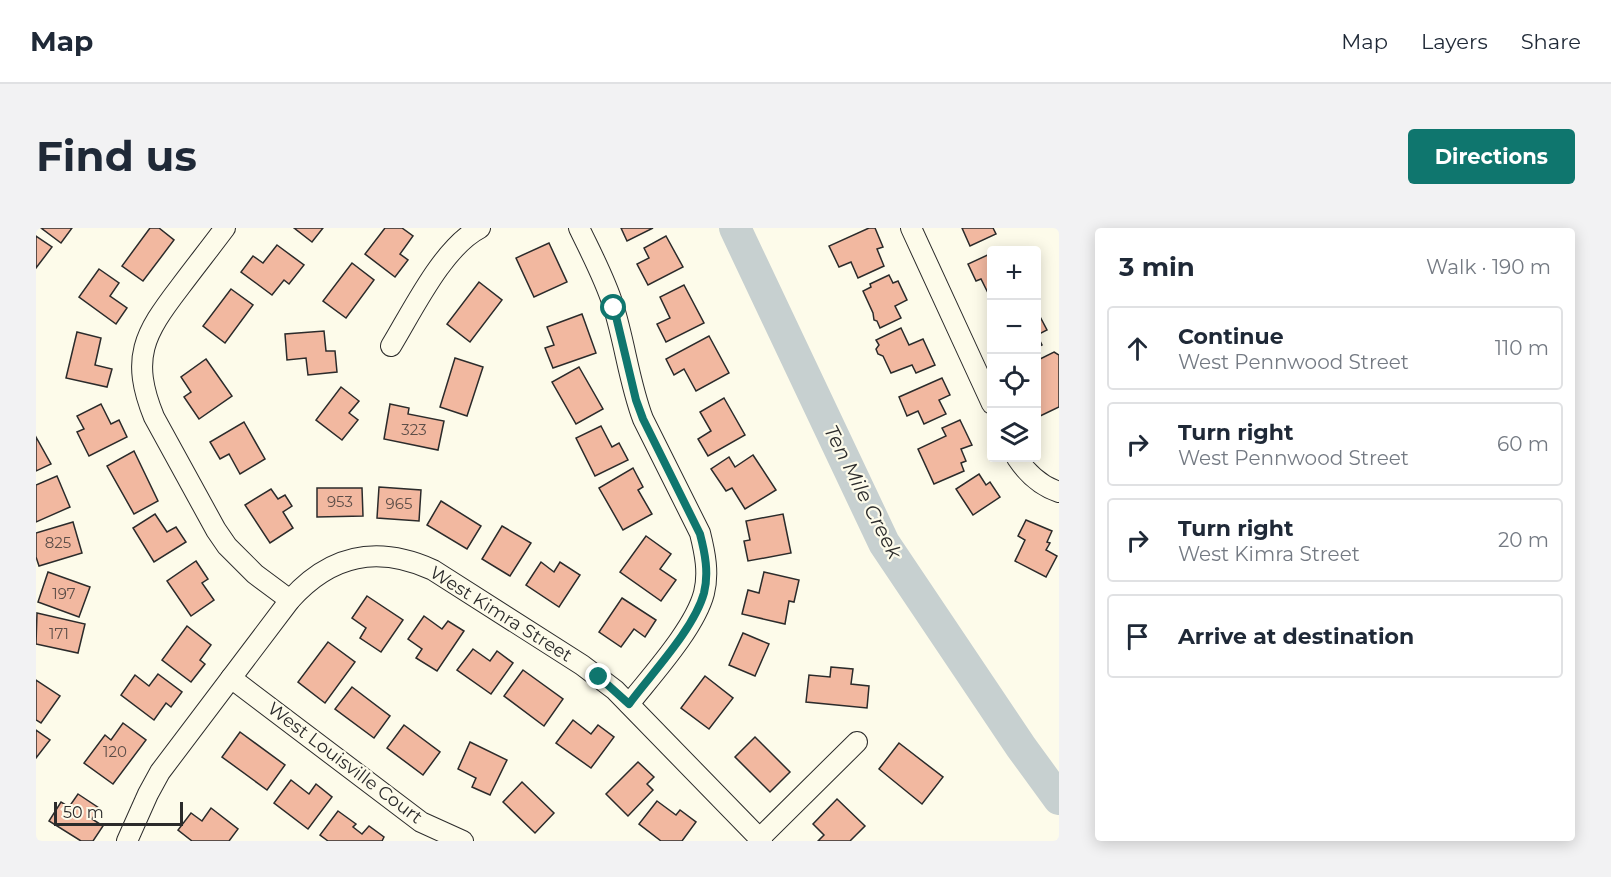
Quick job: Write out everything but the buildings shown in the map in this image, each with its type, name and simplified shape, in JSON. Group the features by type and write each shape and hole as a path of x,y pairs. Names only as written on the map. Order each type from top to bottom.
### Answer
{"street":[{"path":"225,228 155,320 142,358 142,378 153,417 216,530 240,561 290,600"},
{"path":"391,346 447,256 461,241 480,228"},
{"path":"579,228 608,289 636,400 643,419 700,534 705,553 707,573 704,592 697,611 687,628 629,704"},
{"path":"911,228 987,393"},
{"path":"1020,462 1038,481 1059,492"},
{"name":"West Kimra Street","path":"130,840 148,794 160,772 290,600 311,579 337,564 356,558 376,556 396,557 433,570 607,683 760,840"},
{"name":"West Louisville Court","path":"231,678 421,822 463,841"},
{"path":"760,840 857,742"}],"waterway":[{"name":"Ten Mile Creek","path":"735,228 884,543 1021,747 1059,799"}],"route":[{"path":"599,677 629,704 687,628 704,592 707,573 700,534 643,419 636,400 614,308"}]}
